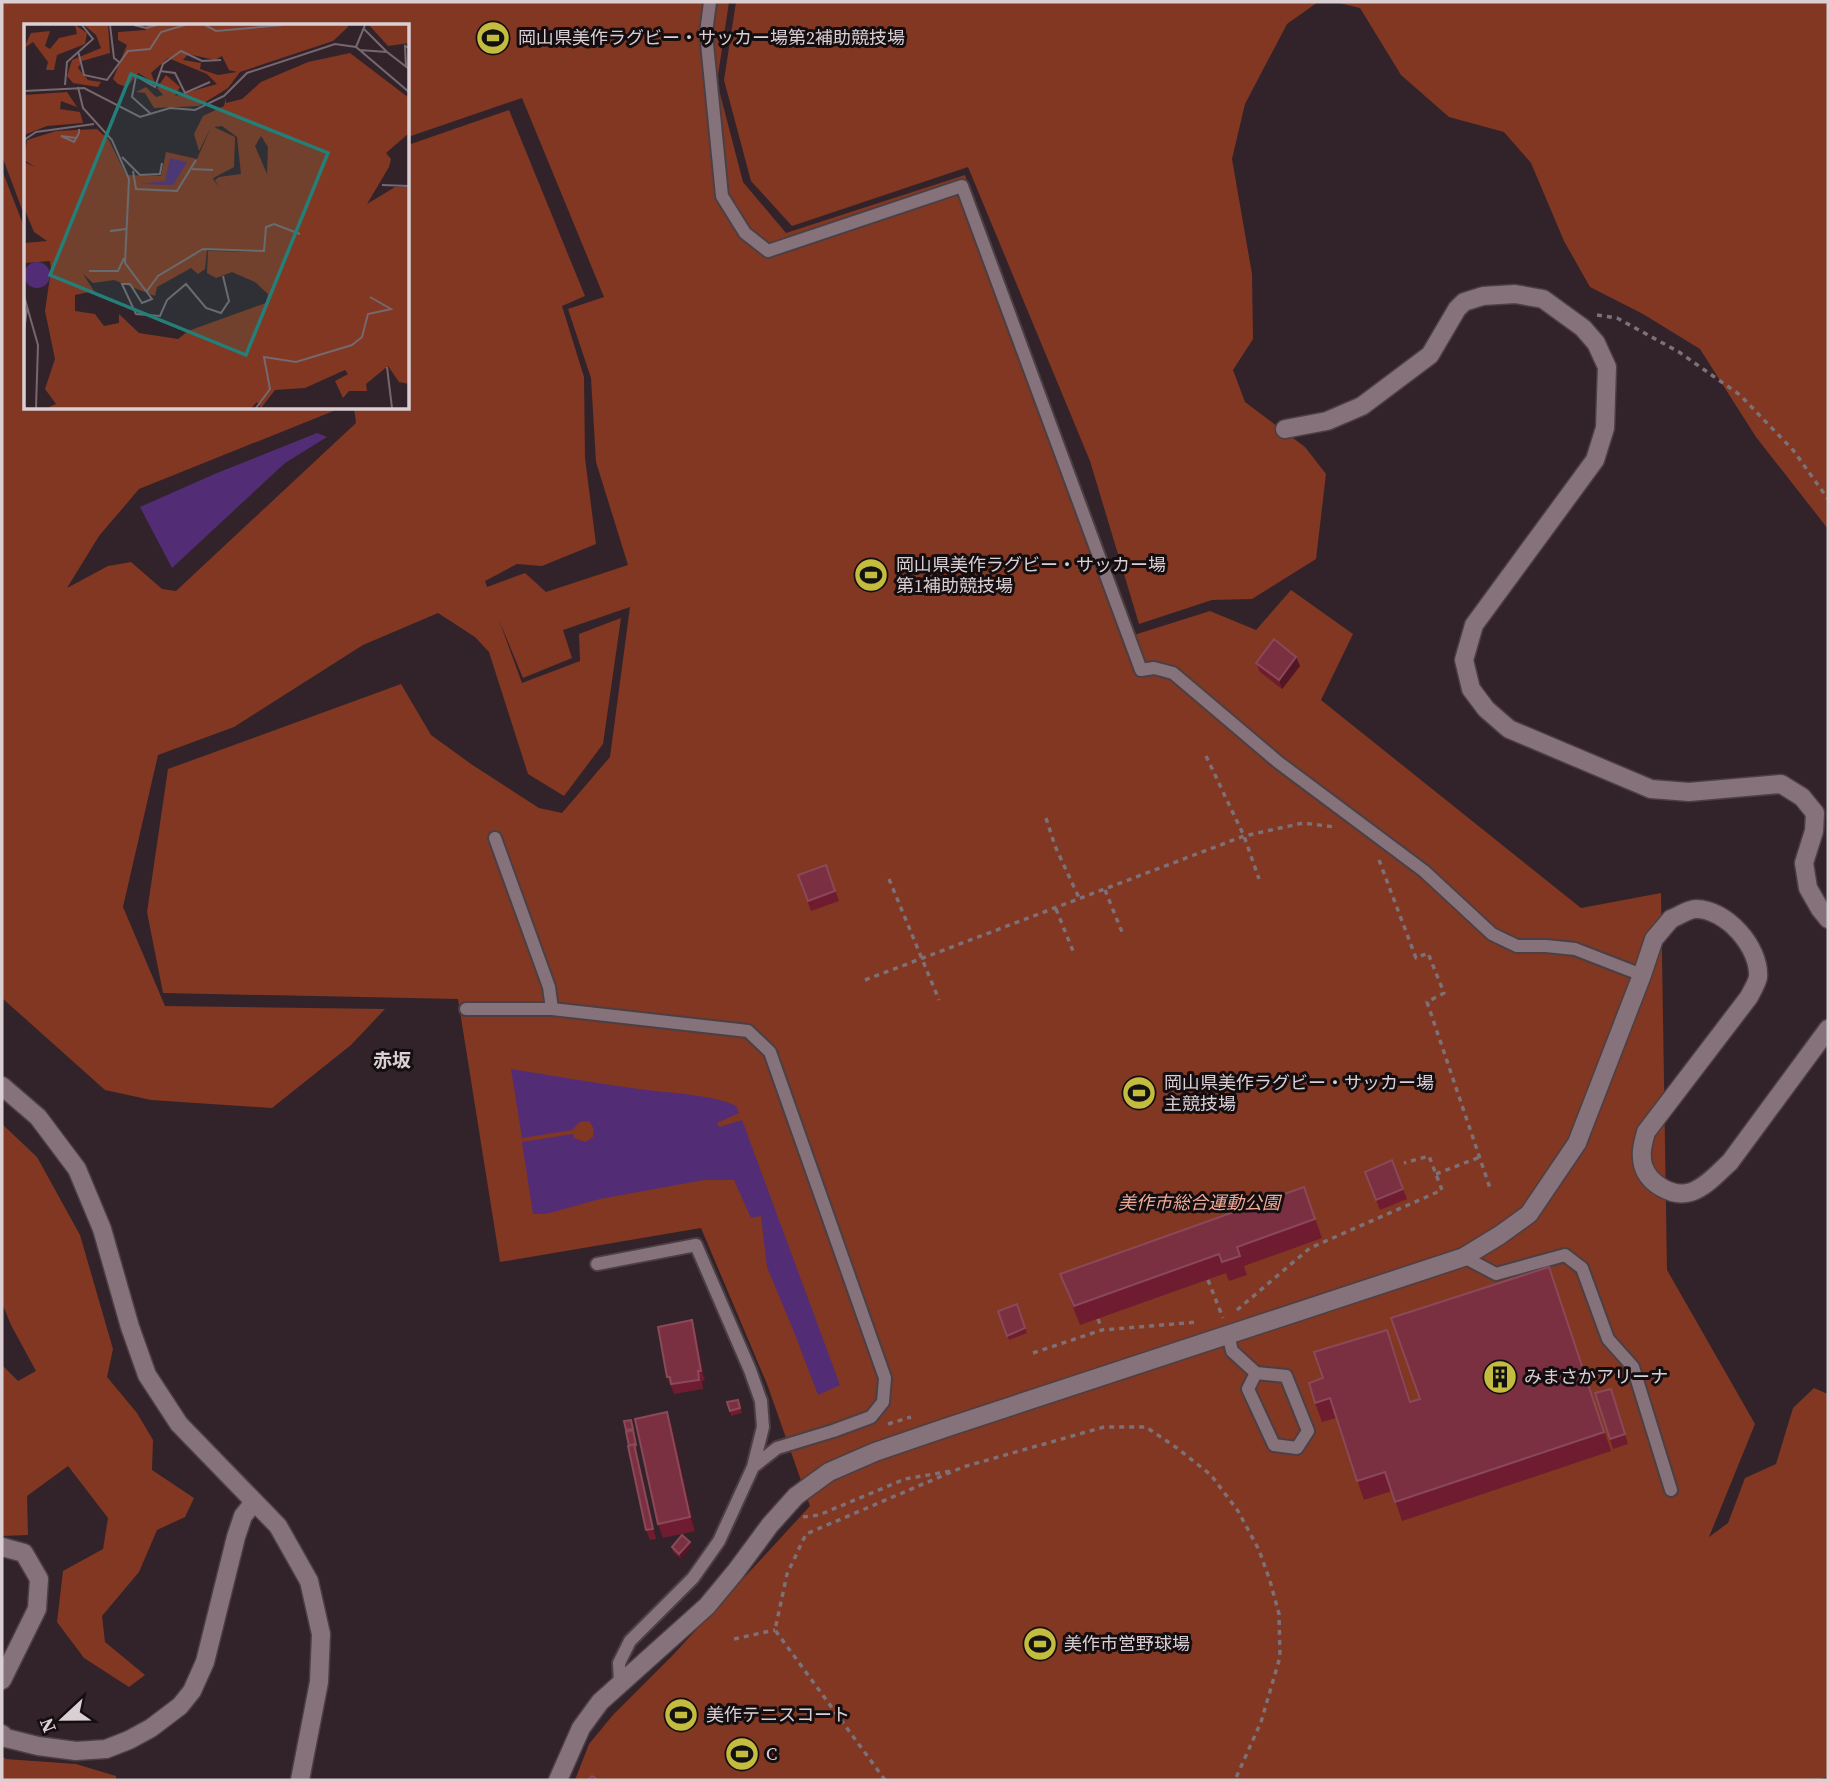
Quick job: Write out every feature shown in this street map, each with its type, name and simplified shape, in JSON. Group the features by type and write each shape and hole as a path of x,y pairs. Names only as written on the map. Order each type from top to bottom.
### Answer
{"street":[{"path":"1285,429 1327,421 1362,406 1430,355 1464,302 1483,296 1515,294 1543,299 1583,328 1596,343 1607,367 1605,428 1595,460 1474,625 1464,660 1471,689 1486,709 1509,729 1651,789 1689,792 1782,784 1802,797 1815,813 1814,831 1804,863 1808,888 1828,919"},
{"path":"558,1780 581,1728 600,1702 707,1606 796,1496 829,1472 899,1444 1226,1327 1464,1257 1529,1214 1577,1143 1654,939 1671,919 1694,909 1716,912 1747,939 1756,958 1758,978 1749,997 1646,1132 1641,1151 1643,1167 1653,1182 1671,1193 1690,1192 1710,1181 1730,1162 1828,1029"},
{"path":"2,1086 38,1117 77,1169 103,1229 130,1327 147,1374 179,1424 278,1526 309,1581 321,1633 319,1682 300,1780"},
{"path":"2,1734 6,1738 38,1746 76,1751 106,1749 151,1728 180,1706 192,1691 205,1662 236,1537 243,1516 254,1502"},
{"path":"2,1547 24,1553 39,1579 37,1609 2,1680"}],"lane":[{"path":"710,2 706,33 722,196 745,233 768,251 962,186 1141,670 1154,668 1173,673 1278,762 1424,871 1492,934 1517,946 1574,949 1642,975"},
{"path":"495,838 549,988 552,1009"},
{"path":"466,1009 552,1009 748,1031 770,1052 884,1378 883,1402 871,1417 777,1448 753,1467"},
{"path":"597,1264 696,1245 750,1370 761,1401 763,1427 753,1467 719,1541 693,1578 630,1641 619,1663 620,1683"},
{"path":"1464,1257 1496,1274 1565,1255 1582,1268 1608,1339 1633,1367 1671,1490"},
{"path":"1226,1327 1232,1351 1256,1373 1286,1376 1308,1431 1297,1448 1274,1445 1248,1389 1256,1373"}],"path":[{"path":"1628,324 1679,352 1740,395 1793,450 1828,499"},
{"path":"1206,756 1244,836 1259,878"},
{"path":"1046,818 1055,846 1080,900"},
{"path":"865,980 1244,836 1303,823 1341,827"},
{"path":"1378,856 1416,958 1428,953 1444,993 1427,1002 1491,1191"},
{"path":"889,879 939,1000"},
{"path":"1105,890 1122,932"},
{"path":"1056,909 1073,951"},
{"path":"1033,1353 1102,1330 1226,1327 1308,1246 1442,1190 1429,1156 1404,1163"},
{"path":"1436,1174 1480,1157"},
{"path":"1208,1280 1226,1327"},
{"path":"1098,1319 1102,1330"},
{"path":"811,1510 803,1517 819,1515 905,1479 957,1470 1104,1427 1146,1427 1211,1475 1238,1511 1259,1550 1279,1614 1280,1657 1261,1722 1235,1780"},
{"path":"885,1780 775,1630 787,1574 806,1534 957,1470"},
{"path":"734,1639 775,1630"}],"green space":[{"name":"美作市総合運動公園","path":"2,2 729,2 717,82 743,182 786,233 965,175 1134,635 1210,611 1256,630 1291,590 1353,634 1321,700 1581,908 1661,893 1667,1270 1755,1424 1709,1537 1728,1523 1745,1478 1776,1464 1793,1408 1814,1388 1828,1394 1828,1777 1816,1780 575,1780 589,1744 613,1715 672,1656 810,1506 767,1384 701,1228 500,1262 458,999 163,993 147,912 168,769 401,684 431,735 539,808 562,813 610,757 630,607 563,630 572,658 523,678 499,620 522,683 580,661 579,634 621,618 603,744 564,796 528,774 489,652 475,637 438,613 363,645 234,727 158,755 123,907 165,1006 385,1009 351,1045 272,1108 151,1100 105,1090 2,998 2,170 24,227 24,410 336,410 139,489 99,536 67,588 108,566 131,562 162,589 176,591 356,423 354,410 410,410 410,144 509,110 585,296 562,306 584,377 585,458 596,544 542,566 517,564 485,581 487,587 525,573 546,592 628,565 596,462 591,378 568,309 604,297 522,98 410,136 410,24 24,24 24,215 2,156"},
{"path":"736,2 1318,2 1287,24 1245,104 1232,159 1252,274 1253,339 1233,370 1245,402 1305,447 1326,474 1316,559 1252,599 1212,600 1139,624 1090,461 968,167 792,226 751,181 724,80"},
{"path":"1335,2 1828,2 1828,529 1756,437 1700,349 1643,314 1590,287 1564,241 1531,163 1504,132 1449,117 1401,75 1360,8"},
{"path":"2,1124 37,1157 80,1235 113,1349 107,1377 137,1413 153,1440 152,1470 194,1498 185,1517 157,1530 139,1572 102,1616 105,1642 145,1675 129,1687 84,1658 57,1622 63,1571 103,1549 108,1518 68,1466 27,1496 28,1535 2,1536 2,1365 18,1381 36,1371 2,1303"},
{"path":"2,1756 6,1759 76,1764 116,1776 116,1780 2,1780"}],"shaded area":[{"path":"317,433 327,437 285,463 172,568 140,507"},
{"path":"511,1069 705,1097 736,1106 739,1113 717,1123 719,1127 742,1120 840,1385 818,1395 767,1267 761,1216 751,1218 734,1180 704,1180 600,1199 546,1214 533,1214 522,1142 573,1134 574,1138 586,1142 593,1137 594,1129 589,1121 580,1122 572,1130 522,1138"}],"building":[{"path":"1274,639 1296,657 1279,680 1256,663"},
{"path":"826,865 835,891 808,901 798,875"},
{"path":"1392,1160 1403,1189 1376,1200 1365,1172"},
{"path":"1304,1187 1315,1219 1237,1247 1240,1256 1222,1262 1219,1254 1074,1306 1060,1274"},
{"name":"みまさかアリーナ","path":"1549,1267 1604,1432 1395,1502 1385,1472 1357,1481 1330,1398 1315,1403 1309,1383 1323,1378 1314,1352 1387,1330 1410,1402 1420,1399 1391,1318"},
{"path":"1017,1304 1025,1328 1007,1336 998,1311"},
{"path":"692,1320 701,1371 698,1371 699,1380 671,1384 670,1377 667,1377 658,1327"},
{"path":"1611,1389 1625,1434 1610,1439 1595,1393"},
{"path":"738,1400 740,1408 730,1411 727,1402"},
{"path":"667,1412 690,1517 658,1524 635,1419"},
{"path":"631,1420 633,1429 626,1430 624,1421"},
{"path":"633,1430 636,1445 629,1446 626,1432"},
{"path":"634,1444 653,1529 646,1530 628,1446"},
{"path":"682,1535 690,1542 679,1554 672,1547"}],"place":[{"name":"岡山県美作ラグビー・サッカー場第2補助競技場","path":"493,38"},
{"name":"岡山県美作ラグビー・サッカー場 第1補助競技場","path":"871,575"},
{"name":"岡山県美作ラグビー・サッカー場 主競技場","path":"1139,1093"},
{"name":"みまさかアリーナ","path":"1500,1377"},
{"name":"美作市営野球場","path":"1040,1644"},
{"name":"美作テニスコート","path":"681,1715"},
{"name":"C","path":"742,1754"}],"district":[{"name":"赤坂","path":"392,1060"}]}
